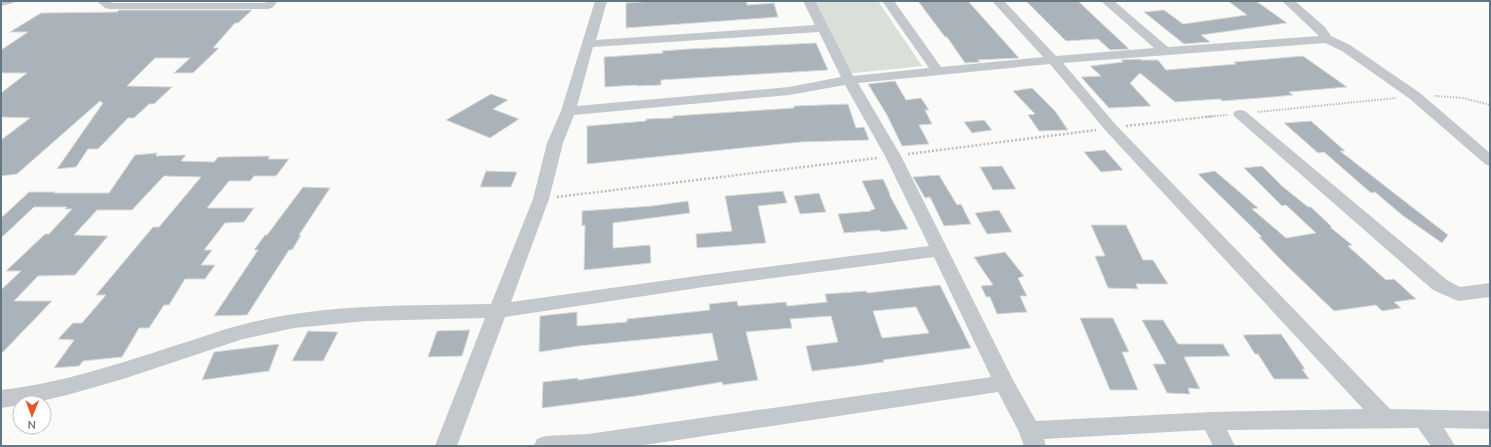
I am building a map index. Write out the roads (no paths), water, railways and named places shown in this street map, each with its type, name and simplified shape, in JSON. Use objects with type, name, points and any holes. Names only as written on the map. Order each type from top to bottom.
[{"type":"street","points":[[1,4],[9,1]]},
{"type":"street","points":[[103,1],[109,6],[189,4],[268,6],[272,1]]},
{"type":"street","points":[[446,446],[540,199],[555,144],[568,111],[601,1]]},
{"type":"street","points":[[809,1],[849,80],[893,156],[1032,438],[1212,421],[1385,418],[1490,420]]},
{"type":"street","points":[[888,1],[938,72]]},
{"type":"street","points":[[998,1],[1053,60],[1111,128],[1385,418]]},
{"type":"street","points":[[1106,1],[1165,51]]},
{"type":"street","points":[[1288,1],[1321,30],[1327,39]]},
{"type":"street","points":[[587,44],[822,28]]},
{"type":"street","points":[[568,111],[789,91],[849,80],[1053,60],[1327,39],[1346,48],[1415,96],[1490,161]]},
{"type":"street","points":[[1240,114],[1440,285],[1458,294],[1490,290]]},
{"type":"street","points":[[1,399],[26,396],[67,387],[123,371],[241,332],[294,321],[366,314],[497,311],[704,281],[940,250]]},
{"type":"street","points":[[546,446],[588,444],[1004,383]]},
{"type":"street","points":[[1424,418],[1444,446]]},
{"type":"street","points":[[1212,421],[1224,446]]}]
